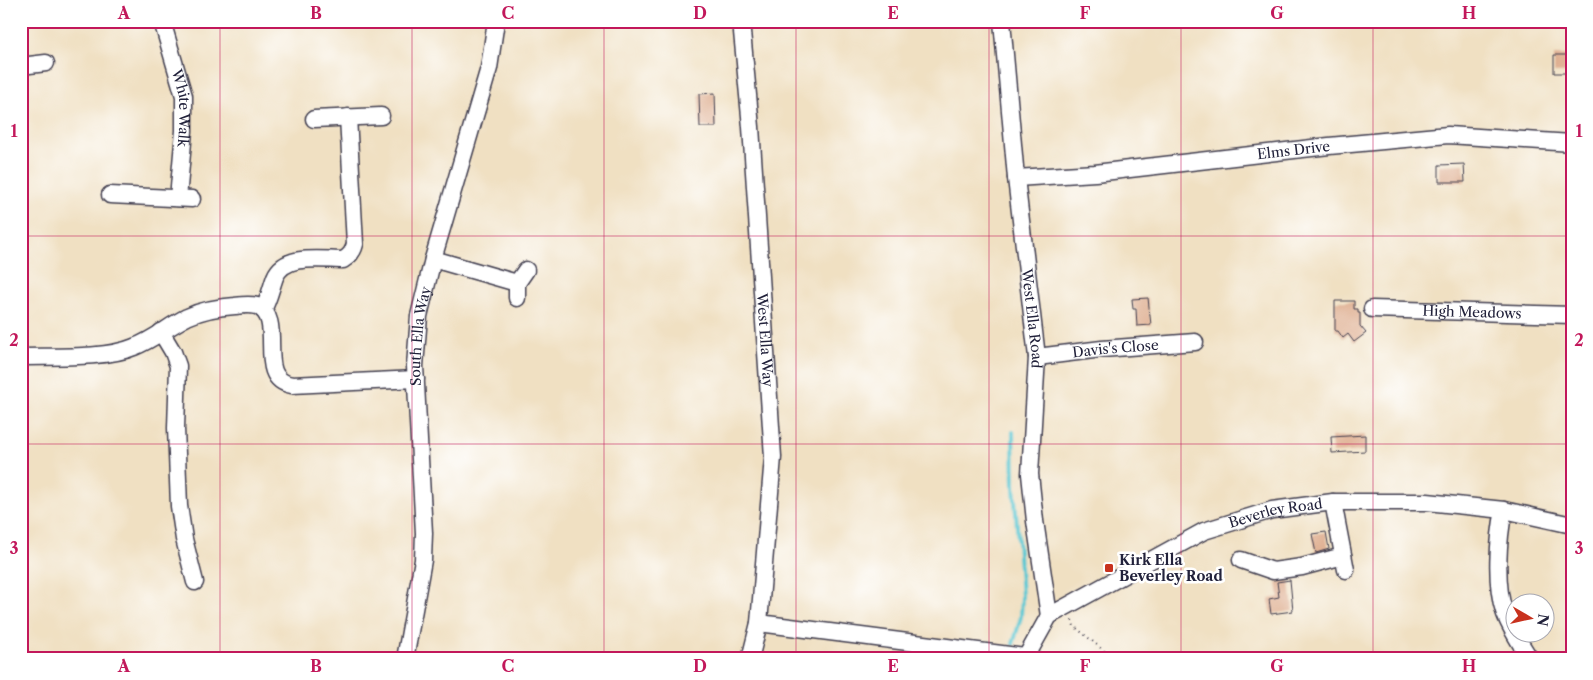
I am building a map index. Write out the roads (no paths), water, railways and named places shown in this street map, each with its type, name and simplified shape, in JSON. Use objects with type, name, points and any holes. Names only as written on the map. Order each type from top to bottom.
[{"type":"street","name":"White Walk","points":[[108,194],[185,199],[184,96],[162,21]]},
{"type":"street","name":"South Ella Way","points":[[405,659],[423,560],[424,533],[416,379],[416,339],[419,316],[433,259],[486,77],[494,44],[496,21]]},
{"type":"street","name":"West Ella Way","points":[[741,21],[751,127],[772,457],[759,624],[750,659]]},
{"type":"street","name":"West Ella Road","points":[[1002,21],[1016,178],[1037,357],[1030,474],[1049,616]]},
{"type":"street","points":[[21,66],[48,63]]},
{"type":"street","points":[[314,119],[381,116]]},
{"type":"street","points":[[262,310],[270,296],[275,277],[286,264],[293,260],[342,260],[349,256],[354,249],[348,117]]},
{"type":"street","name":"Elms Drive","points":[[1016,178],[1095,173],[1329,146],[1448,135],[1572,143]]},
{"type":"street","points":[[433,259],[520,284]]},
{"type":"street","points":[[21,357],[112,353],[134,347],[187,317],[208,309],[251,305],[262,310],[268,316],[274,372],[283,383],[292,385],[416,379]]},
{"type":"street","name":"High Meadows","points":[[1372,309],[1572,315]]},
{"type":"street","points":[[161,332],[174,352],[178,366],[176,428],[179,506],[184,539],[195,582]]},
{"type":"street","name":"Davis's Close","points":[[1037,357],[1102,349],[1195,342]]},
{"type":"street","points":[[1249,560],[1273,571],[1344,563],[1332,502]]},
{"type":"street","name":"Beverley Road","points":[[1049,616],[1204,531],[1272,510],[1332,502],[1427,502],[1504,510],[1572,525]]},
{"type":"street","points":[[1504,510],[1500,530],[1499,589],[1504,612],[1530,659]]},
{"type":"street","points":[[759,624],[1025,658],[1049,616]]},
{"type":"waterway","points":[[1013,432],[1014,486],[1022,596],[1021,617],[1013,644]]},
{"type":"place","name":"Kirk Ella Beverley Road","points":[[1109,568]]}]
